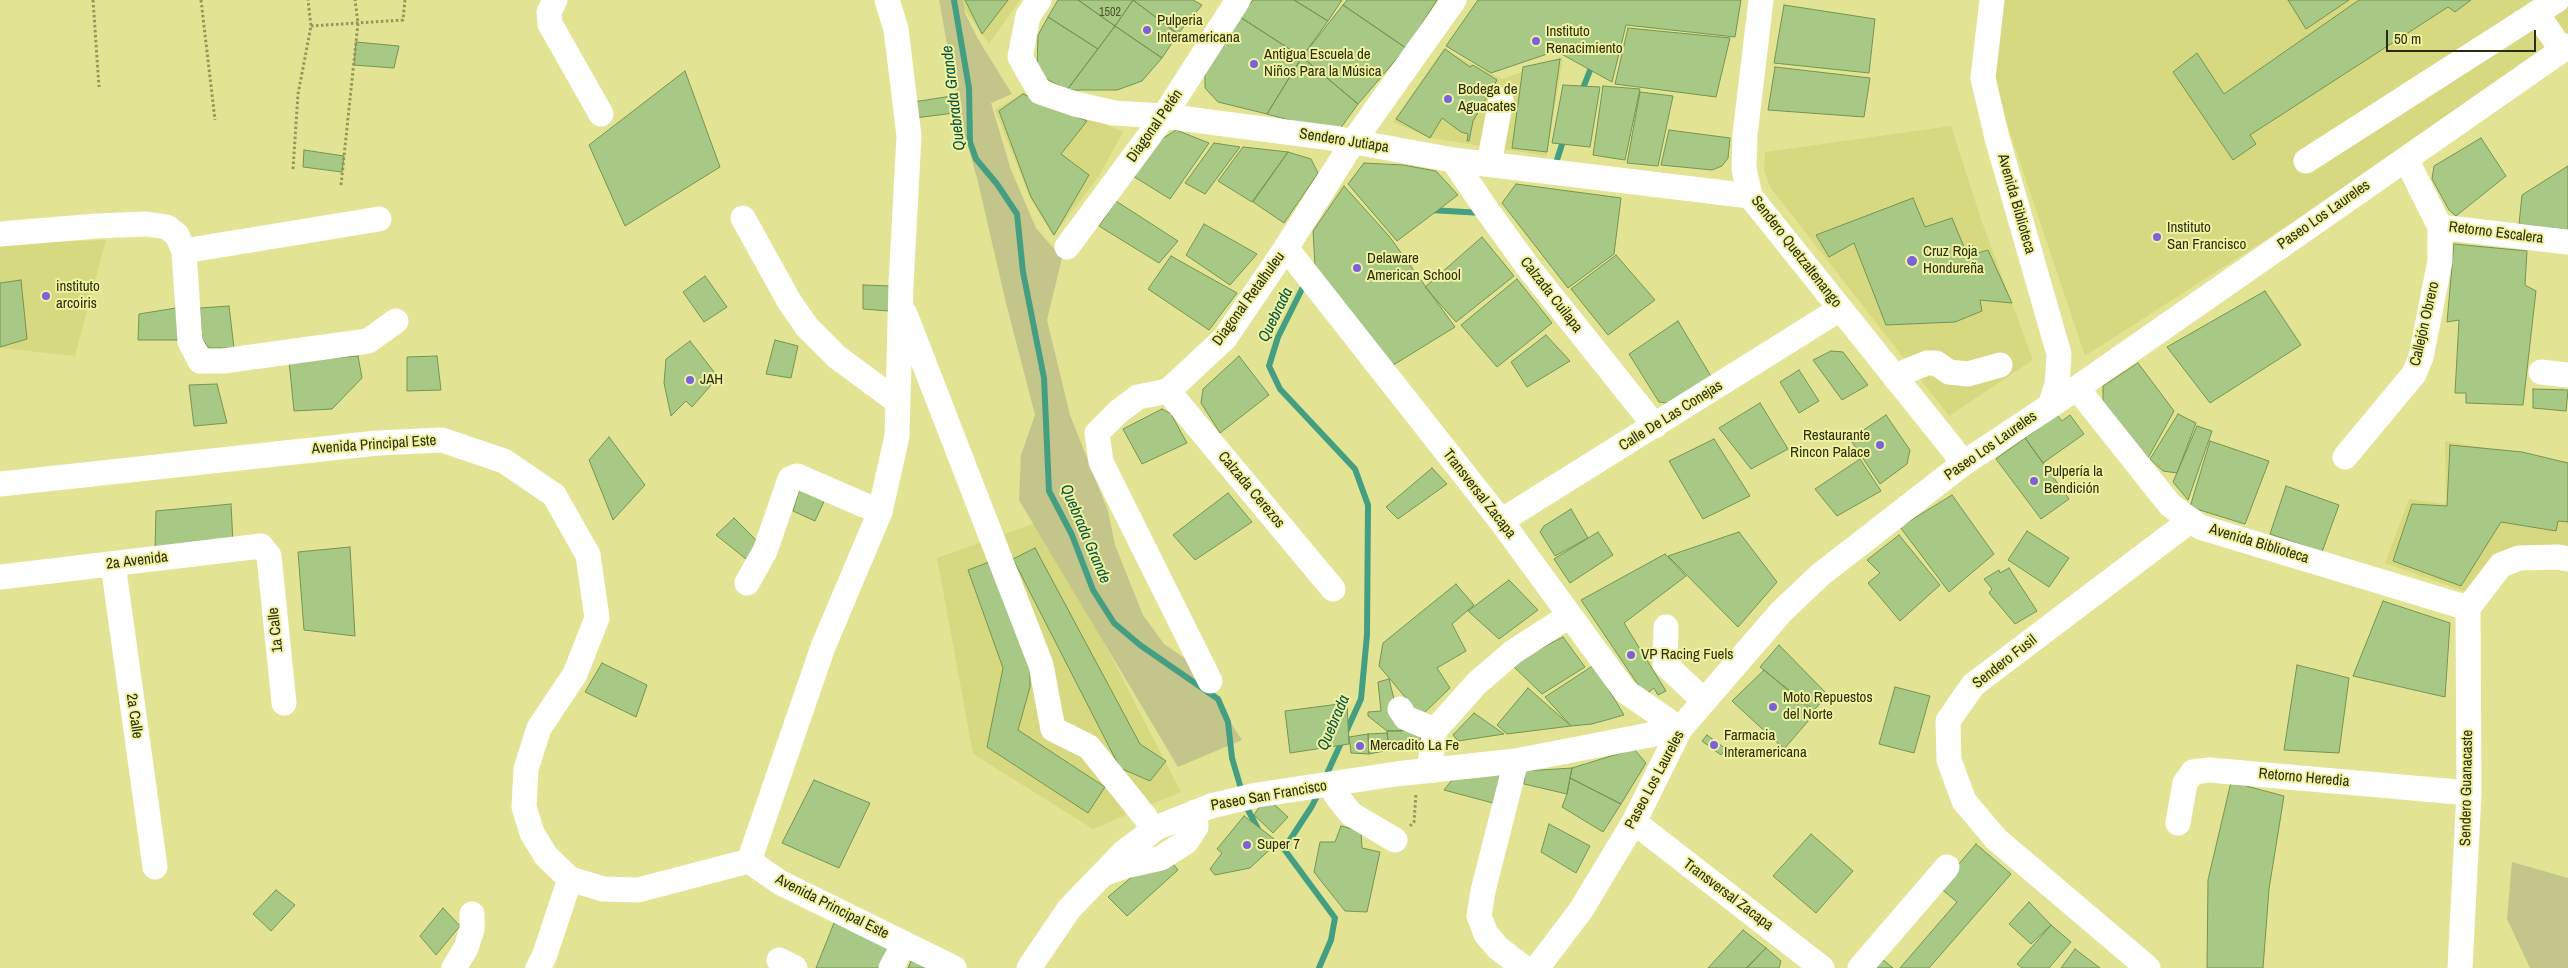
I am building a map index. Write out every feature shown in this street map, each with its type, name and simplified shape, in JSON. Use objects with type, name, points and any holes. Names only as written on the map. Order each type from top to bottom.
[{"type":"street","points":[[555,0],[549,12],[550,24],[601,114]]},
{"type":"street","points":[[749,861],[823,647],[880,512],[897,436],[900,303],[909,136],[896,29],[887,0]]},
{"type":"street","name":"Sendero Jutiapa","points":[[1039,0],[1028,16],[1020,57],[1040,92],[1075,104],[1114,113],[1164,116],[1353,142],[1453,160],[1750,196]]},
{"type":"street","name":"Diagonal Petén","points":[[1067,247],[1164,116],[1238,0]]},
{"type":"street","name":"Diagonal Retalhuleu","points":[[1168,391],[1224,338],[1286,248],[1353,142],[1454,0]]},
{"type":"street","name":"Sendero Quetzaltenango","points":[[1761,0],[1745,135],[1744,169],[1750,196],[1964,464]]},
{"type":"street","name":"Avenida Biblioteca","points":[[1992,0],[1983,78],[1997,138],[2059,354],[2057,385],[2050,406]]},
{"type":"street","points":[[2306,161],[2557,0]]},
{"type":"street","points":[[2536,13],[2565,48]]},
{"type":"street","name":"Paseo Los Laureles","points":[[1537,968],[1581,910],[1634,822],[1680,729],[1781,612],[1820,575],[1964,464],[2077,388],[2565,48]]},
{"type":"street","points":[[1489,164],[1501,100]]},
{"type":"street","name":"Retorno Escalera","points":[[2406,159],[2440,227],[2568,242]]},
{"type":"street","name":"Calzada Cuilapa","points":[[1453,160],[1528,266],[1655,426]]},
{"type":"street","points":[[742,218],[789,301],[808,328],[837,357],[898,402]]},
{"type":"street","points":[[184,251],[379,219]]},
{"type":"street","points":[[0,234],[146,224],[167,226],[177,236],[184,251],[190,342],[200,360],[223,361],[368,341],[396,321]]},
{"type":"street","name":"Callejón Obrero","points":[[2345,457],[2403,388],[2417,366],[2440,261],[2440,227]]},
{"type":"street","name":"Transversal Zacapa","points":[[1286,248],[1501,521],[1625,691],[1680,729]]},
{"type":"street","points":[[900,303],[1041,665],[1053,729],[1088,748],[1146,818]]},
{"type":"street","name":"Calle De Las Conejas","points":[[1501,521],[1840,309]]},
{"type":"street","points":[[2059,354],[2071,368],[2078,372],[2085,374],[2101,371]]},
{"type":"street","points":[[1896,379],[1908,371],[1927,363],[1936,362],[1949,372],[1968,374],[2000,365]]},
{"type":"street","points":[[2541,372],[2568,375]]},
{"type":"street","name":"Avenida Biblioteca","points":[[2077,388],[2170,505],[2200,527],[2468,608]]},
{"type":"street","points":[[1168,391],[1138,397],[1118,412],[1097,433],[1101,462],[1210,681]]},
{"type":"street","name":"Calzada Cerezos","points":[[1168,391],[1333,589]]},
{"type":"street","name":"Avenida Principal Este","points":[[0,484],[377,443],[414,441],[442,440],[504,460],[554,495],[588,556],[596,618],[575,674],[539,728],[526,769],[524,807],[532,833],[546,856],[570,879],[603,889],[638,890],[749,861],[781,884],[954,968]]},
{"type":"street","points":[[747,583],[765,551],[790,479],[797,476],[880,512]]},
{"type":"street","name":"Sendero Fusil","points":[[2148,968],[1996,840],[1964,801],[1950,760],[1948,721],[1973,685],[2191,520]]},
{"type":"street","name":"2a Avenida","points":[[0,577],[261,546],[269,556]]},
{"type":"street","name":"1a Calle","points":[[269,556],[284,703]]},
{"type":"street","points":[[2468,608],[2501,565],[2519,558],[2568,559]]},
{"type":"street","name":"2a Calle","points":[[113,564],[155,867]]},
{"type":"street","name":"Sendero Guanacaste","points":[[2460,968],[2469,793],[2468,608]]},
{"type":"street","points":[[1429,769],[1434,730],[1476,683],[1513,652],[1569,616]]},
{"type":"street","points":[[1666,627],[1665,664],[1704,702]]},
{"type":"street","points":[[1400,709],[1406,718],[1434,730]]},
{"type":"street","name":"Paseo San Francisco","points":[[1029,968],[1069,909],[1099,875],[1124,852],[1156,828],[1205,803],[1255,782],[1333,780],[1516,761],[1680,729]]},
{"type":"street","points":[[1516,761],[1483,891],[1479,916],[1486,934],[1498,948],[1524,968]]},
{"type":"street","name":"Retorno Heredia","points":[[2178,823],[2185,783],[2193,772],[2210,770],[2469,793]]},
{"type":"street","points":[[1333,780],[1336,796],[1351,814],[1395,840]]},
{"type":"street","name":"Paseo San Francisco","points":[[1011,968],[1056,902],[1112,845],[1146,818],[1205,803]]},
{"type":"street","name":"Transversal Zacapa","points":[[1634,822],[1810,964]]},
{"type":"street","points":[[1860,968],[1946,867]]},
{"type":"street","points":[[538,968],[544,957],[570,879]]},
{"type":"street","points":[[454,968],[466,948],[472,930],[472,914]]},
{"type":"street","points":[[891,968],[904,943]]},
{"type":"path","points":[[93,0],[99,87]]},
{"type":"path","points":[[201,0],[215,120]]},
{"type":"path","points":[[293,169],[298,94],[311,26],[308,0]]},
{"type":"path","points":[[341,185],[358,23],[355,0]]},
{"type":"path","points":[[311,26],[403,20],[405,0]]},
{"type":"shaded area","points":[[939,0],[963,0],[965,13],[978,39],[1012,94],[991,103],[1011,170],[1036,228],[1062,258],[1047,320],[1070,415],[1108,511],[1115,545],[1143,615],[1164,644],[1192,663],[1242,740],[1178,767],[1019,500],[1021,455],[1035,415],[1006,303],[977,178],[962,126]]},
{"type":"shaded area","points":[[962,0],[1020,0],[989,44],[961,5]]},
{"type":"shaded area","name":"Instituto San Francisco","points":[[2004,0],[2568,0],[2568,34],[2455,118],[2085,356],[1993,82]]},
{"type":"shaded area","points":[[1443,49],[1502,79],[1563,57],[1547,156],[1430,138],[1393,122]]},
{"type":"shaded area","points":[[1024,92],[1123,132],[1099,176],[1053,236],[1029,196],[995,110]]},
{"type":"shaded area","name":"Cruz Roja Hondureña","points":[[1951,126],[1981,219],[2033,360],[1949,416],[1770,187],[1764,170],[1765,152]]},
{"type":"shaded area","name":"instituto arcoiris","points":[[106,240],[75,356],[0,348],[0,244]]},
{"type":"shaded area","points":[[2445,441],[2568,462],[2568,555],[2492,554],[2469,593],[2385,563],[2409,499],[2446,504]]},
{"type":"shaded area","points":[[1041,521],[1181,792],[1093,829],[973,754],[937,558]]},
{"type":"shaded area","points":[[2512,862],[2568,878],[2568,968],[2530,968],[2507,919]]},
{"type":"building","points":[[965,0],[1008,0],[982,34]]},
{"type":"building","points":[[1058,0],[1078,0],[1115,26],[1098,49],[1048,17]]},
{"type":"building","points":[[1078,0],[1133,0],[1115,26]]},
{"type":"building","points":[[1133,0],[1178,34],[1162,58],[1115,26]]},
{"type":"building","points":[[1133,0],[1193,0],[1202,5],[1178,34]]},
{"type":"building","points":[[1253,0],[1294,0],[1328,21],[1302,57],[1240,17]]},
{"type":"building","points":[[1294,0],[1342,0],[1328,21]]},
{"type":"building","points":[[1347,0],[1437,0],[1406,48],[1343,5]]},
{"type":"building","name":"Instituto Renacimiento","points":[[1478,0],[1741,0],[1735,37],[1626,25],[1612,82],[1556,51],[1491,73],[1446,46]]},
{"type":"building","points":[[2288,0],[2349,0],[2306,29]]},
{"type":"building","points":[[2359,0],[2471,0],[2455,12],[2448,7],[2250,135],[2256,144],[2233,160],[2173,72],[2197,53],[2224,94]]},
{"type":"building","points":[[1343,5],[1406,48],[1358,104],[1302,57]]},
{"type":"building","points":[[1784,5],[1875,19],[1869,73],[1774,63]]},
{"type":"building","points":[[1048,17],[1098,49],[1067,90],[1043,77],[1037,67],[1038,35]]},
{"type":"building","name":"Antigua Escuela de Niños Para la Música","points":[[1240,17],[1302,57],[1267,114],[1218,102],[1205,88],[1205,70]]},
{"type":"building","points":[[1115,26],[1162,58],[1142,81],[1117,90],[1067,90]]},
{"type":"building","points":[[1628,28],[1730,38],[1716,97],[1615,84]]},
{"type":"building","points":[[356,42],[399,46],[394,68],[354,65]]},
{"type":"building","name":"Bodega de Aguacates","points":[[1445,49],[1470,67],[1473,65],[1497,80],[1473,121],[1469,141],[1467,141],[1468,134],[1461,132],[1442,118],[1430,138],[1396,119]]},
{"type":"building","points":[[1302,57],[1358,104],[1337,133],[1267,114]]},
{"type":"building","points":[[1560,59],[1547,152],[1512,148],[1523,67]]},
{"type":"building","points":[[1775,67],[1870,78],[1864,117],[1768,110]]},
{"type":"building","points":[[685,71],[720,167],[625,226],[589,145]]},
{"type":"building","points":[[1563,85],[1600,87],[1590,147],[1552,143]]},
{"type":"building","points":[[1603,86],[1640,89],[1625,160],[1593,155]]},
{"type":"building","points":[[1640,92],[1673,96],[1658,166],[1627,163]]},
{"type":"building","points":[[1023,94],[1087,121],[1061,154],[1089,175],[1054,235],[1031,197],[999,111]]},
{"type":"building","points":[[952,96],[954,113],[915,118],[913,102]]},
{"type":"building","points":[[1176,130],[1209,143],[1170,199],[1133,176],[1162,139]]},
{"type":"building","points":[[1669,130],[1730,138],[1728,158],[1722,166],[1712,170],[1661,165]]},
{"type":"building","points":[[2481,138],[2506,176],[2456,216],[2449,210],[2432,179],[2434,166]]},
{"type":"building","points":[[1214,143],[1240,147],[1205,194],[1185,183]]},
{"type":"building","points":[[1243,147],[1288,152],[1252,202],[1218,181]]},
{"type":"building","points":[[304,150],[344,156],[342,172],[303,167]]},
{"type":"building","points":[[1288,152],[1311,159],[1318,173],[1284,223],[1253,202]]},
{"type":"building","points":[[1364,163],[1403,165],[1436,171],[1458,195],[1397,241],[1348,184]]},
{"type":"building","points":[[2568,166],[2568,230],[2519,224],[2522,195]]},
{"type":"building","points":[[1516,184],[1621,198],[1614,254],[1568,288],[1502,203]]},
{"type":"building","points":[[1344,186],[1389,236],[1455,327],[1390,367],[1315,266],[1313,231]]},
{"type":"building","points":[[1913,198],[1925,227],[1952,218],[1964,247],[1972,245],[1974,254],[1988,250],[2012,303],[1980,300],[1982,311],[1955,322],[1886,325],[1854,243],[1829,257],[1816,235]]},
{"type":"building","points":[[1116,201],[1178,241],[1159,263],[1099,226]]},
{"type":"building","points":[[1204,224],[1257,254],[1230,285],[1186,255]]},
{"type":"building","points":[[1482,237],[1514,276],[1456,322],[1425,287]]},
{"type":"building","points":[[2454,244],[2527,251],[2525,285],[2536,291],[2523,405],[2466,403],[2466,393],[2455,393],[2459,320],[2447,322]]},
{"type":"building","points":[[1616,255],[1655,300],[1608,335],[1571,289]]},
{"type":"building","points":[[1171,256],[1237,293],[1209,330],[1148,289]]},
{"type":"building","points":[[705,276],[727,307],[704,322],[683,292]]},
{"type":"building","points":[[1517,279],[1552,323],[1497,367],[1461,325]]},
{"type":"building","points":[[21,280],[27,339],[0,347],[0,283]]},
{"type":"building","points":[[863,285],[891,286],[888,311],[863,309]]},
{"type":"building","points":[[2265,291],[2301,345],[2210,403],[2167,347]]},
{"type":"building","points":[[229,306],[234,348],[209,348],[202,339],[200,308]]},
{"type":"building","points":[[176,308],[178,340],[138,340],[139,314]]},
{"type":"building","points":[[1678,321],[1712,378],[1673,404],[1659,402],[1629,354]]},
{"type":"building","points":[[1546,335],[1570,361],[1527,387],[1511,362]]},
{"type":"building","points":[[775,340],[798,346],[791,378],[766,374]]},
{"type":"building","name":"JAH","points":[[690,341],[718,377],[692,407],[686,401],[671,416],[664,383],[666,359]]},
{"type":"building","points":[[1831,351],[1843,352],[1868,385],[1842,400],[1813,360]]},
{"type":"building","points":[[358,356],[362,378],[332,409],[294,411],[289,361]]},
{"type":"building","points":[[437,356],[441,390],[407,391],[407,357]]},
{"type":"building","points":[[1239,356],[1269,395],[1220,433],[1201,403],[1203,389]]},
{"type":"building","points":[[2138,363],[2174,411],[2148,458],[2103,401],[2103,386]]},
{"type":"building","points":[[1799,370],[1819,401],[1799,413],[1780,382]]},
{"type":"building","points":[[217,384],[227,423],[194,426],[189,385]]},
{"type":"building","points":[[2533,389],[2568,390],[2566,411],[2533,408]]},
{"type":"building","points":[[1760,403],[1788,449],[1751,469],[1719,428]]},
{"type":"building","points":[[1162,409],[1171,414],[1187,443],[1142,464],[1123,429]]},
{"type":"building","points":[[2178,414],[2196,423],[2177,473],[2163,471],[2150,459]]},
{"type":"building","name":"Restaurante Rincon Palace","points":[[1886,415],[1910,450],[1907,464],[1880,484],[1850,439]]},
{"type":"building","points":[[2057,415],[2062,421],[2070,415],[2084,434],[2043,463],[2025,438]]},
{"type":"building","points":[[2197,426],[2212,431],[2188,500],[2173,482]]},
{"type":"building","points":[[609,437],[645,485],[613,520],[589,460]]},
{"type":"building","name":"Pulpería la Bendición","points":[[2025,438],[2069,499],[2041,519],[1996,459]]},
{"type":"building","points":[[1714,439],[1750,496],[1703,519],[1669,461]]},
{"type":"building","points":[[2210,441],[2269,461],[2245,524],[2190,507]]},
{"type":"building","points":[[2450,445],[2522,452],[2568,463],[2568,522],[2558,521],[2556,531],[2501,522],[2461,586],[2393,561],[2412,504],[2447,506]]},
{"type":"building","points":[[1860,459],[1881,491],[1837,516],[1815,489]]},
{"type":"building","points":[[1432,468],[1447,484],[1398,519],[1386,507]]},
{"type":"building","points":[[2286,486],[2339,505],[2322,552],[2270,534]]},
{"type":"building","points":[[800,488],[826,497],[815,521],[793,511]]},
{"type":"building","points":[[1228,493],[1252,522],[1195,560],[1173,535]]},
{"type":"building","points":[[1952,495],[1994,554],[1949,592],[1900,527]]},
{"type":"building","points":[[231,504],[233,543],[155,550],[156,511]]},
{"type":"building","points":[[1571,509],[1588,538],[1555,556],[1540,532],[1544,526]]},
{"type":"building","points":[[734,518],[762,546],[751,563],[716,535]]},
{"type":"building","points":[[2027,531],[2069,558],[2049,587],[2008,560]]},
{"type":"building","points":[[1598,532],[1613,555],[1570,583],[1554,559]]},
{"type":"building","points":[[1739,532],[1777,582],[1738,627],[1668,556]]},
{"type":"building","points":[[1899,535],[1940,585],[1900,621],[1868,583],[1880,573],[1867,560]]},
{"type":"building","points":[[350,547],[355,636],[304,630],[298,552]]},
{"type":"building","points":[[1035,548],[1140,744],[1166,761],[1150,781],[1120,768],[1013,559]]},
{"type":"building","name":"VP Racing Fuels","points":[[1665,554],[1686,576],[1624,623],[1666,691],[1658,695],[1654,688],[1645,695],[1581,600]]},
{"type":"building","points":[[992,561],[1030,669],[1030,687],[1018,730],[1105,787],[1088,813],[987,747],[1003,668],[968,570]]},
{"type":"building","points":[[2009,568],[2037,611],[2015,624],[1989,593],[1992,589],[1984,579],[1999,570],[2000,573]]},
{"type":"building","points":[[1509,580],[1538,610],[1499,639],[1468,611]]},
{"type":"building","points":[[1456,584],[1474,605],[1452,624],[1466,651],[1437,668],[1450,688],[1421,716],[1379,666],[1383,643]]},
{"type":"building","points":[[2383,601],[2450,623],[2445,697],[2353,676]]},
{"type":"building","points":[[1563,637],[1585,667],[1542,694],[1511,664]]},
{"type":"building","points":[[1779,645],[1828,695],[1814,710],[1760,667]]},
{"type":"building","points":[[602,663],[647,685],[636,717],[585,692]]},
{"type":"building","points":[[1594,665],[1624,715],[1592,724],[1571,726],[1545,697]]},
{"type":"building","points":[[2297,665],[2349,678],[2339,753],[2284,750]]},
{"type":"building","name":"Moto Repuestos del Norte","points":[[1764,670],[1815,713],[1784,749],[1732,701]]},
{"type":"building","points":[[1389,679],[1402,731],[1387,731],[1368,716],[1368,712],[1381,711],[1378,682]]},
{"type":"building","points":[[1895,687],[1930,696],[1914,753],[1879,744]]},
{"type":"building","points":[[1528,688],[1571,726],[1507,734],[1497,725]]},
{"type":"building","points":[[1347,703],[1349,744],[1290,753],[1285,711]]},
{"type":"building","points":[[1474,713],[1504,734],[1458,741],[1453,735]]},
{"type":"building","points":[[1419,730],[1422,746],[1389,750],[1387,731]]},
{"type":"building","points":[[1387,733],[1389,750],[1369,754],[1368,734]]},
{"type":"building","points":[[1368,734],[1369,754],[1351,753],[1349,737]]},
{"type":"building","name":"Farmacia Interamericana","points":[[1707,735],[1726,749],[1721,755],[1702,741]]},
{"type":"building","points":[[1634,749],[1646,763],[1621,804],[1570,778],[1572,768]]},
{"type":"building","points":[[1572,768],[1567,794],[1524,784],[1525,771]]},
{"type":"building","points":[[1456,775],[1500,775],[1493,803],[1444,790]]},
{"type":"building","points":[[1570,778],[1621,804],[1603,832],[1562,807]]},
{"type":"building","points":[[814,780],[870,803],[839,868],[782,843]]},
{"type":"building","points":[[2231,782],[2284,796],[2269,889],[2263,968],[2207,968],[2208,880]]},
{"type":"building","points":[[1266,797],[1288,817],[1273,833],[1254,815]]},
{"type":"building","name":"Super 7","points":[[1244,816],[1278,842],[1250,868],[1215,875],[1210,869],[1222,853],[1217,849]]},
{"type":"building","points":[[1549,824],[1590,846],[1576,873],[1541,852]]},
{"type":"building","points":[[1341,826],[1361,831],[1362,848],[1380,852],[1367,912],[1345,911],[1314,872],[1320,842],[1335,842]]},
{"type":"building","points":[[1811,834],[1853,871],[1816,913],[1773,876]]},
{"type":"building","points":[[1976,844],[2011,874],[1929,968],[1900,968],[1957,902],[1939,887]]},
{"type":"building","points":[[1163,851],[1178,870],[1127,916],[1108,897]]},
{"type":"building","points":[[276,890],[295,905],[271,931],[253,914]]},
{"type":"building","points":[[2029,902],[2051,925],[2031,944],[2009,924]]},
{"type":"building","points":[[443,908],[460,926],[436,955],[420,936]]},
{"type":"building","points":[[834,923],[888,946],[879,968],[816,968]]},
{"type":"building","points":[[2051,925],[2071,942],[2049,968],[2022,968],[2017,964]]},
{"type":"building","points":[[1743,930],[1766,948],[1747,968],[1708,968]]},
{"type":"building","points":[[1766,948],[1781,961],[1779,968],[1746,968]]},
{"type":"building","points":[[2075,949],[2100,968],[2061,968]]},
{"type":"building","points":[[912,959],[933,968],[908,968]]},
{"type":"building","points":[[1882,959],[1893,968],[1874,968]]},
{"type":"waterway","name":"Quebrada Grande","points":[[954,0],[969,88],[970,142],[976,159],[997,184],[1017,214],[1023,272],[1044,378],[1049,491],[1072,535],[1093,590],[1114,623],[1140,645],[1218,699],[1228,722],[1232,758],[1242,792]]},
{"type":"waterway","name":"Quebrada","points":[[1581,93],[1593,63]]},
{"type":"waterway","name":"Quebrada","points":[[1555,166],[1564,138]]},
{"type":"waterway","name":"Quebrada","points":[[1430,210],[1482,213]]},
{"type":"waterway","name":"Quebrada","points":[[1305,283],[1278,337],[1269,366],[1280,389],[1355,469],[1368,505],[1367,635],[1361,699],[1325,778]]},
{"type":"waterway","name":"Quebrada","points":[[1284,849],[1319,792]]},
{"type":"waterway","name":"Quebrada Grande","points":[[1245,804],[1259,831]]},
{"type":"waterway","name":"Quebrada Grande","points":[[1270,840],[1284,849],[1335,918],[1331,940],[1319,968]]},
{"type":"place","name":"Pulperia Interamericana","points":[[1147,30]]},
{"type":"place","name":"Instituto Renacimiento","points":[[1536,41]]},
{"type":"place","name":"Antigua Escuela de Niños Para la Música","points":[[1254,64]]},
{"type":"place","name":"Bodega de Aguacates","points":[[1448,99]]},
{"type":"place","name":"Instituto San Francisco","points":[[2157,237]]},
{"type":"place","name":"Cruz Roja Hondureña","points":[[1912,261]]},
{"type":"place","name":"Delaware American School","points":[[1357,268]]},
{"type":"place","name":"instituto arcoiris","points":[[46,296]]},
{"type":"place","name":"JAH","points":[[690,380]]},
{"type":"place","name":"Restaurante Rincon Palace","points":[[1880,445]]},
{"type":"place","name":"Pulpería la Bendición","points":[[2034,481]]},
{"type":"place","name":"VP Racing Fuels","points":[[1631,655]]},
{"type":"place","name":"Moto Repuestos del Norte","points":[[1773,707]]},
{"type":"place","name":"Farmacia Interamericana","points":[[1714,745]]},
{"type":"place","name":"Mercadito La Fe","points":[[1360,746]]},
{"type":"place","name":"Super 7","points":[[1247,845]]}]
